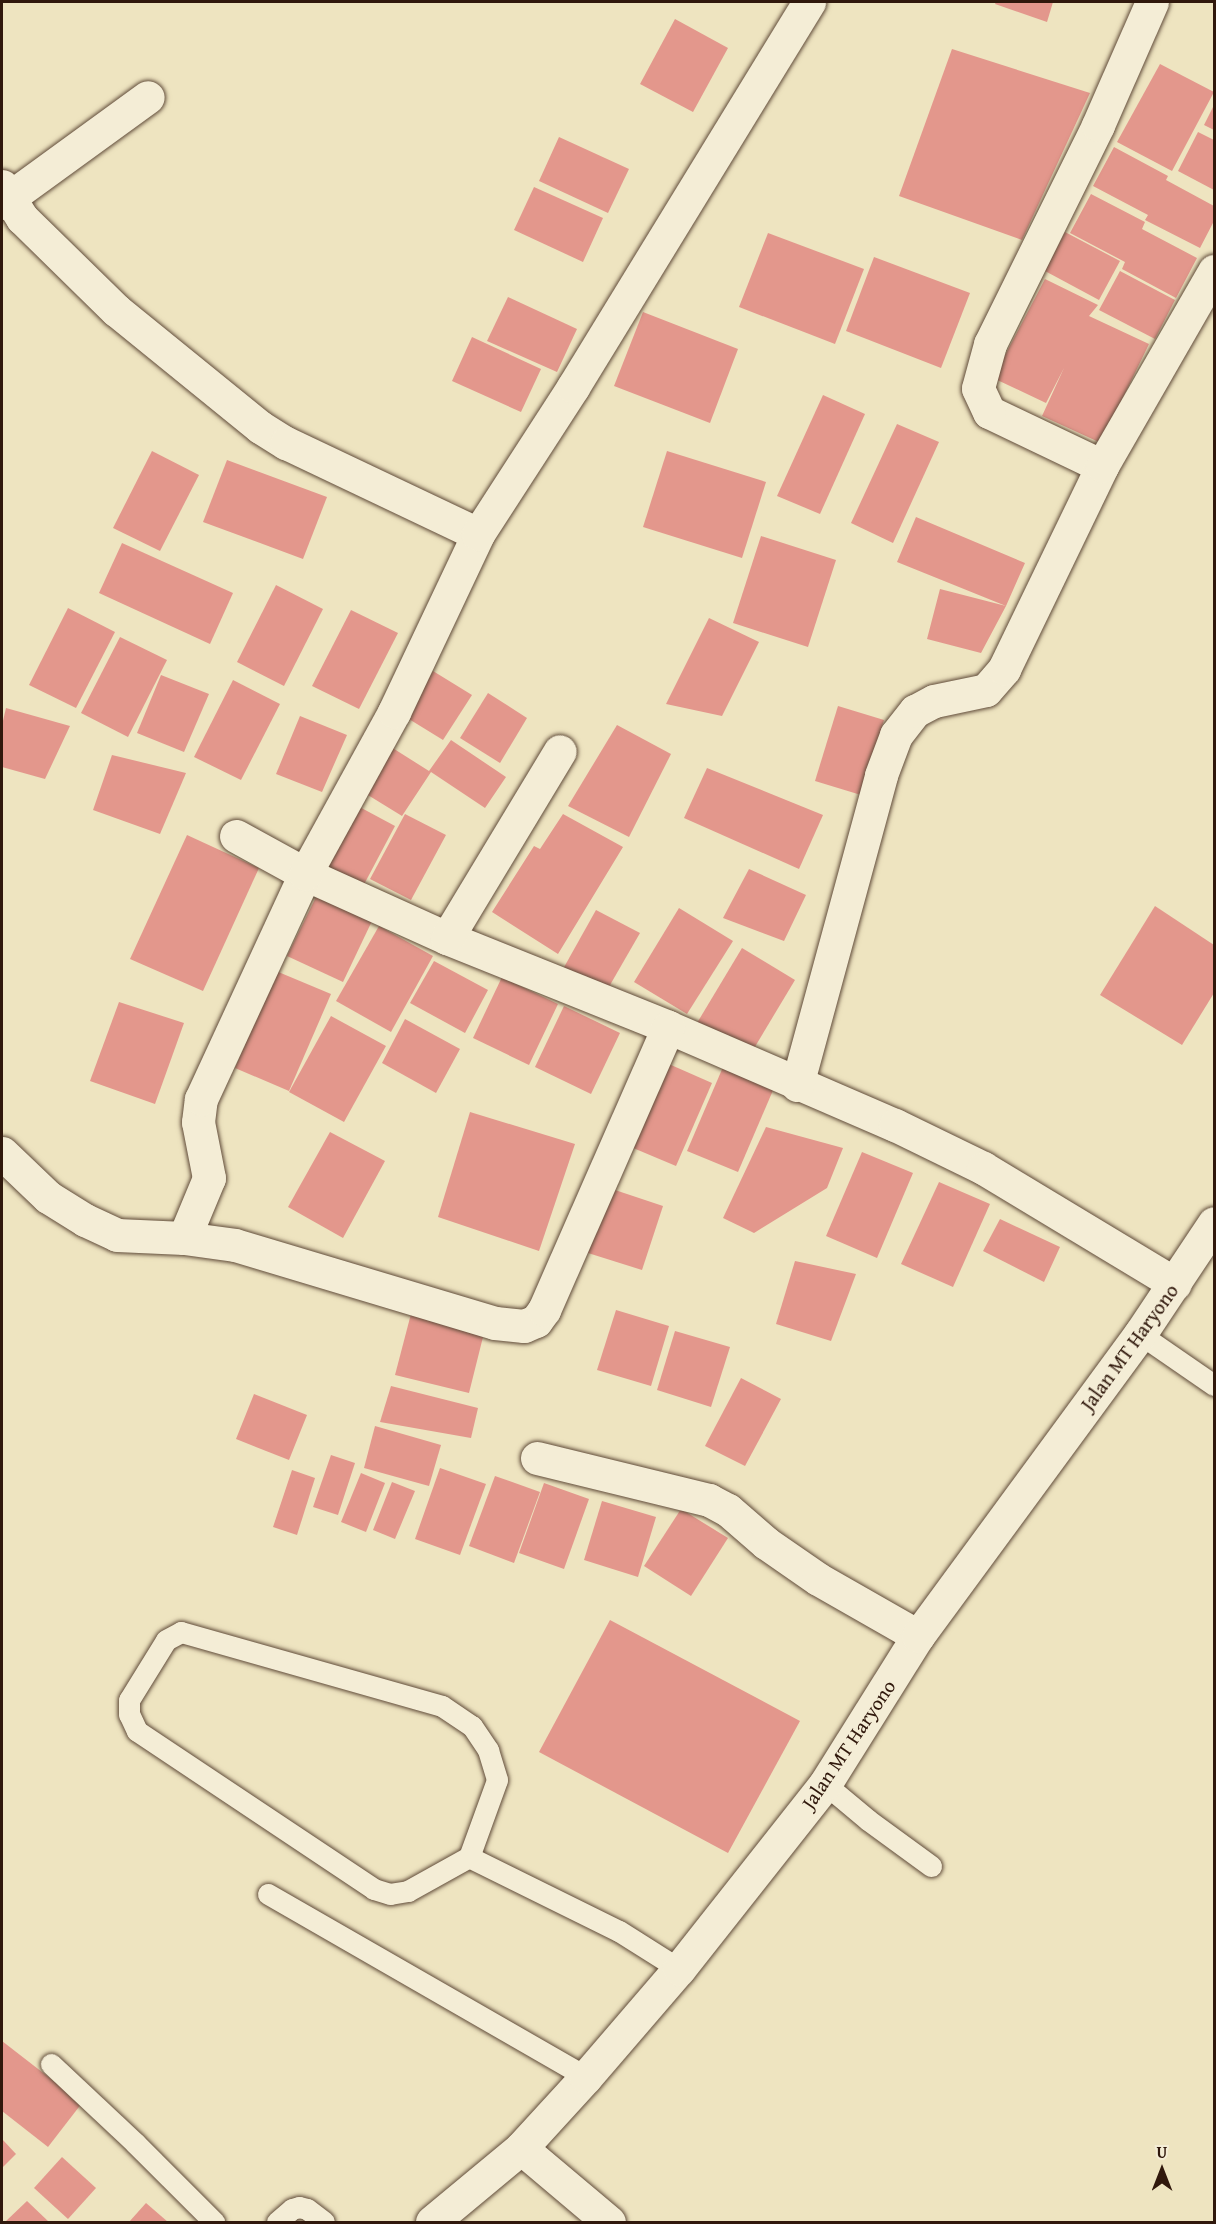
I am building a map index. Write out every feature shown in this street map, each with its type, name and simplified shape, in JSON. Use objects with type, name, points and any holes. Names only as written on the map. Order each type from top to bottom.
[{"type":"street","points":[[184,1238],[209,1178],[198,1122],[201,1099],[305,874],[394,712],[478,534],[573,387],[809,2]]},
{"type":"street","points":[[1102,466],[989,412],[978,388],[990,344],[1098,125],[1152,2]]},
{"type":"street","points":[[148,98],[4,195],[22,218],[116,310],[260,427],[286,443],[478,534]]},
{"type":"street","points":[[797,1084],[881,775],[896,735],[915,711],[934,701],[987,690],[1004,669],[1102,466],[1215,271]]},
{"type":"street","points":[[447,938],[560,751]]},
{"type":"street","points":[[237,836],[305,874],[447,938],[668,1028],[895,1125],[983,1168],[1175,1284]]},
{"type":"street","points":[[2,1153],[48,1197],[102,1228],[130,1237],[184,1238],[235,1245],[495,1323],[524,1326],[536,1321],[544,1310],[668,1028]]},
{"type":"street","name":"Jalan MT Haryono","points":[[432,2223],[521,2148],[586,2077],[679,1969],[825,1784],[918,1636],[1140,1334],[1215,1223]]},
{"type":"street","points":[[537,1458],[709,1500],[728,1510],[766,1543],[818,1579],[918,1636]]},
{"type":"street","points":[[521,2148],[609,2223]]},
{"type":"lane","points":[[1140,1334],[1215,1385]]},
{"type":"lane","points":[[181,1632],[442,1706],[472,1726],[488,1750],[497,1780],[468,1857],[408,1891],[390,1894],[374,1889],[137,1731],[129,1714],[129,1700],[166,1640],[181,1632]]},
{"type":"lane","points":[[825,1784],[868,1820],[931,1866]]},
{"type":"lane","points":[[468,1857],[619,1931],[679,1969]]},
{"type":"lane","points":[[268,1894],[586,2077]]},
{"type":"lane","points":[[51,2064],[135,2143],[214,2223]]},
{"type":"lane","points":[[277,2223],[292,2209],[298,2207],[307,2209],[324,2223]]},
{"type":"building","points":[[996,2],[1053,2],[1047,22],[995,4]]},
{"type":"building","points":[[675,19],[728,48],[693,112],[640,84]]},
{"type":"building","points":[[952,49],[1090,93],[1022,240],[899,196]]},
{"type":"building","points":[[1160,64],[1214,92],[1172,171],[1117,142]]},
{"type":"building","points":[[1214,105],[1214,130],[1204,125]]},
{"type":"building","points":[[1198,132],[1214,140],[1214,190],[1178,171]]},
{"type":"building","points":[[559,137],[629,169],[608,213],[539,181]]},
{"type":"building","points":[[1114,147],[1168,176],[1166,180],[1214,206],[1214,221],[1200,248],[1145,220],[1148,215],[1093,186]]},
{"type":"building","points":[[534,187],[603,218],[583,262],[514,230]]},
{"type":"building","points":[[1091,194],[1145,222],[1142,229],[1197,258],[1176,298],[1122,269],[1125,262],[1070,233]]},
{"type":"building","points":[[1065,232],[1120,261],[1099,300],[1045,271]]},
{"type":"building","points":[[768,233],[864,269],[835,344],[739,307]]},
{"type":"building","points":[[874,257],[970,293],[941,368],[846,331]]},
{"type":"building","points":[[1120,271],[1175,300],[1155,339],[1099,310]]},
{"type":"building","points":[[1045,279],[1098,305],[1089,316],[1149,344],[1101,443],[1042,416],[1064,368],[1046,403],[993,378]]},
{"type":"building","points":[[508,297],[577,329],[557,372],[487,341]]},
{"type":"building","points":[[643,312],[738,349],[710,423],[614,386]]},
{"type":"building","points":[[472,337],[541,369],[521,412],[452,381]]},
{"type":"building","points":[[823,395],[865,414],[820,514],[777,496]]},
{"type":"building","points":[[897,424],[939,442],[893,543],[851,523]]},
{"type":"building","points":[[152,451],[199,475],[160,551],[113,528]]},
{"type":"building","points":[[667,451],[766,482],[742,558],[643,527]]},
{"type":"building","points":[[227,460],[327,497],[303,559],[203,522]]},
{"type":"building","points":[[916,517],[1025,563],[1006,606],[897,562]]},
{"type":"building","points":[[761,536],[836,560],[808,647],[733,623]]},
{"type":"building","points":[[122,543],[233,593],[210,644],[99,593]]},
{"type":"building","points":[[276,585],[323,609],[284,686],[237,662]]},
{"type":"building","points":[[940,589],[1006,606],[981,653],[927,639]]},
{"type":"building","points":[[68,608],[115,632],[76,708],[29,685]]},
{"type":"building","points":[[351,610],[398,633],[359,709],[312,686]]},
{"type":"building","points":[[709,618],[759,642],[722,716],[666,704]]},
{"type":"building","points":[[120,637],[167,660],[128,737],[81,713]]},
{"type":"building","points":[[433,671],[472,695],[443,740],[404,716]]},
{"type":"building","points":[[161,675],[209,694],[184,752],[137,733]]},
{"type":"building","points":[[233,680],[280,704],[241,780],[194,757]]},
{"type":"building","points":[[488,693],[527,718],[500,763],[460,738]]},
{"type":"building","points":[[838,706],[884,720],[861,795],[815,781]]},
{"type":"building","points":[[6,708],[70,726],[45,779],[2,767],[2,725]]},
{"type":"building","points":[[300,716],[347,735],[322,792],[276,774]]},
{"type":"building","points":[[617,725],[671,754],[629,837],[568,806]]},
{"type":"building","points":[[451,740],[506,777],[485,808],[431,772],[402,816],[363,792],[391,747],[429,771]]},
{"type":"building","points":[[112,755],[186,773],[160,834],[93,810]]},
{"type":"building","points":[[707,768],[823,815],[799,869],[684,818]]},
{"type":"building","points":[[354,804],[395,826],[360,892],[319,870]]},
{"type":"building","points":[[405,814],[446,835],[411,900],[370,879]]},
{"type":"building","points":[[563,814],[623,847],[558,954],[492,912],[534,846],[540,849]]},
{"type":"building","points":[[187,835],[259,868],[203,991],[130,959]]},
{"type":"building","points":[[749,869],[806,895],[784,941],[723,918]]},
{"type":"building","points":[[317,895],[372,921],[343,982],[287,956]]},
{"type":"building","points":[[1155,906],[1214,945],[1214,993],[1182,1045],[1100,995]]},
{"type":"building","points":[[679,908],[733,941],[687,1014],[634,982]]},
{"type":"building","points":[[596,910],[640,933],[606,992],[563,969]]},
{"type":"building","points":[[379,926],[433,956],[391,1032],[336,1001]]},
{"type":"building","points":[[742,948],[795,980],[750,1055],[697,1023]]},
{"type":"building","points":[[434,961],[488,990],[465,1033],[410,1003]]},
{"type":"building","points":[[276,971],[331,994],[289,1091],[235,1068]]},
{"type":"building","points":[[502,977],[558,1004],[529,1065],[473,1038]]},
{"type":"building","points":[[119,1002],[184,1023],[155,1104],[90,1081]]},
{"type":"building","points":[[564,1006],[620,1033],[591,1094],[535,1067]]},
{"type":"building","points":[[331,1016],[386,1046],[344,1122],[289,1092]]},
{"type":"building","points":[[405,1019],[460,1049],[436,1093],[382,1063]]},
{"type":"building","points":[[662,1061],[712,1083],[676,1166],[626,1145]]},
{"type":"building","points":[[723,1067],[774,1088],[738,1172],[687,1151]]},
{"type":"building","points":[[470,1112],[575,1144],[539,1251],[438,1217]]},
{"type":"building","points":[[766,1127],[843,1148],[827,1188],[754,1233],[723,1218]]},
{"type":"building","points":[[330,1132],[385,1161],[343,1238],[288,1207]]},
{"type":"building","points":[[862,1152],[913,1173],[877,1258],[826,1236]]},
{"type":"building","points":[[939,1182],[990,1204],[953,1287],[901,1264]]},
{"type":"building","points":[[609,1188],[663,1206],[642,1270],[588,1253]]},
{"type":"building","points":[[1000,1219],[1060,1247],[1044,1282],[983,1251]]},
{"type":"building","points":[[795,1261],[856,1274],[831,1341],[776,1324]]},
{"type":"building","points":[[412,1310],[485,1329],[469,1393],[395,1375]]},
{"type":"building","points":[[616,1310],[669,1326],[651,1386],[597,1370]]},
{"type":"building","points":[[675,1331],[730,1347],[711,1407],[657,1390]]},
{"type":"building","points":[[741,1378],[781,1399],[745,1466],[705,1446]]},
{"type":"building","points":[[391,1386],[478,1408],[471,1438],[380,1422]]},
{"type":"building","points":[[254,1394],[307,1415],[289,1460],[236,1439]]},
{"type":"building","points":[[375,1426],[441,1445],[429,1486],[364,1468]]},
{"type":"building","points":[[331,1455],[355,1463],[338,1515],[313,1507]]},
{"type":"building","points":[[440,1468],[486,1484],[460,1555],[415,1539]]},
{"type":"building","points":[[292,1470],[315,1478],[297,1535],[273,1527]]},
{"type":"building","points":[[361,1473],[385,1483],[366,1532],[341,1522]]},
{"type":"building","points":[[495,1476],[540,1492],[514,1563],[469,1546]]},
{"type":"building","points":[[392,1482],[415,1491],[395,1539],[373,1530]]},
{"type":"building","points":[[544,1483],[589,1499],[564,1569],[519,1553]]},
{"type":"building","points":[[602,1501],[656,1517],[638,1577],[584,1560]]},
{"type":"building","points":[[681,1509],[728,1538],[691,1596],[644,1566]]},
{"type":"building","points":[[610,1620],[800,1721],[728,1853],[539,1752]]},
{"type":"building","points":[[2,2041],[82,2103],[48,2147],[2,2111]]},
{"type":"building","points":[[2,2139],[16,2154],[2,2168]]},
{"type":"building","points":[[62,2157],[96,2188],[68,2219],[34,2188]]},
{"type":"building","points":[[27,2201],[49,2222],[5,2222]]},
{"type":"building","points":[[146,2203],[168,2222],[129,2222]]}]
